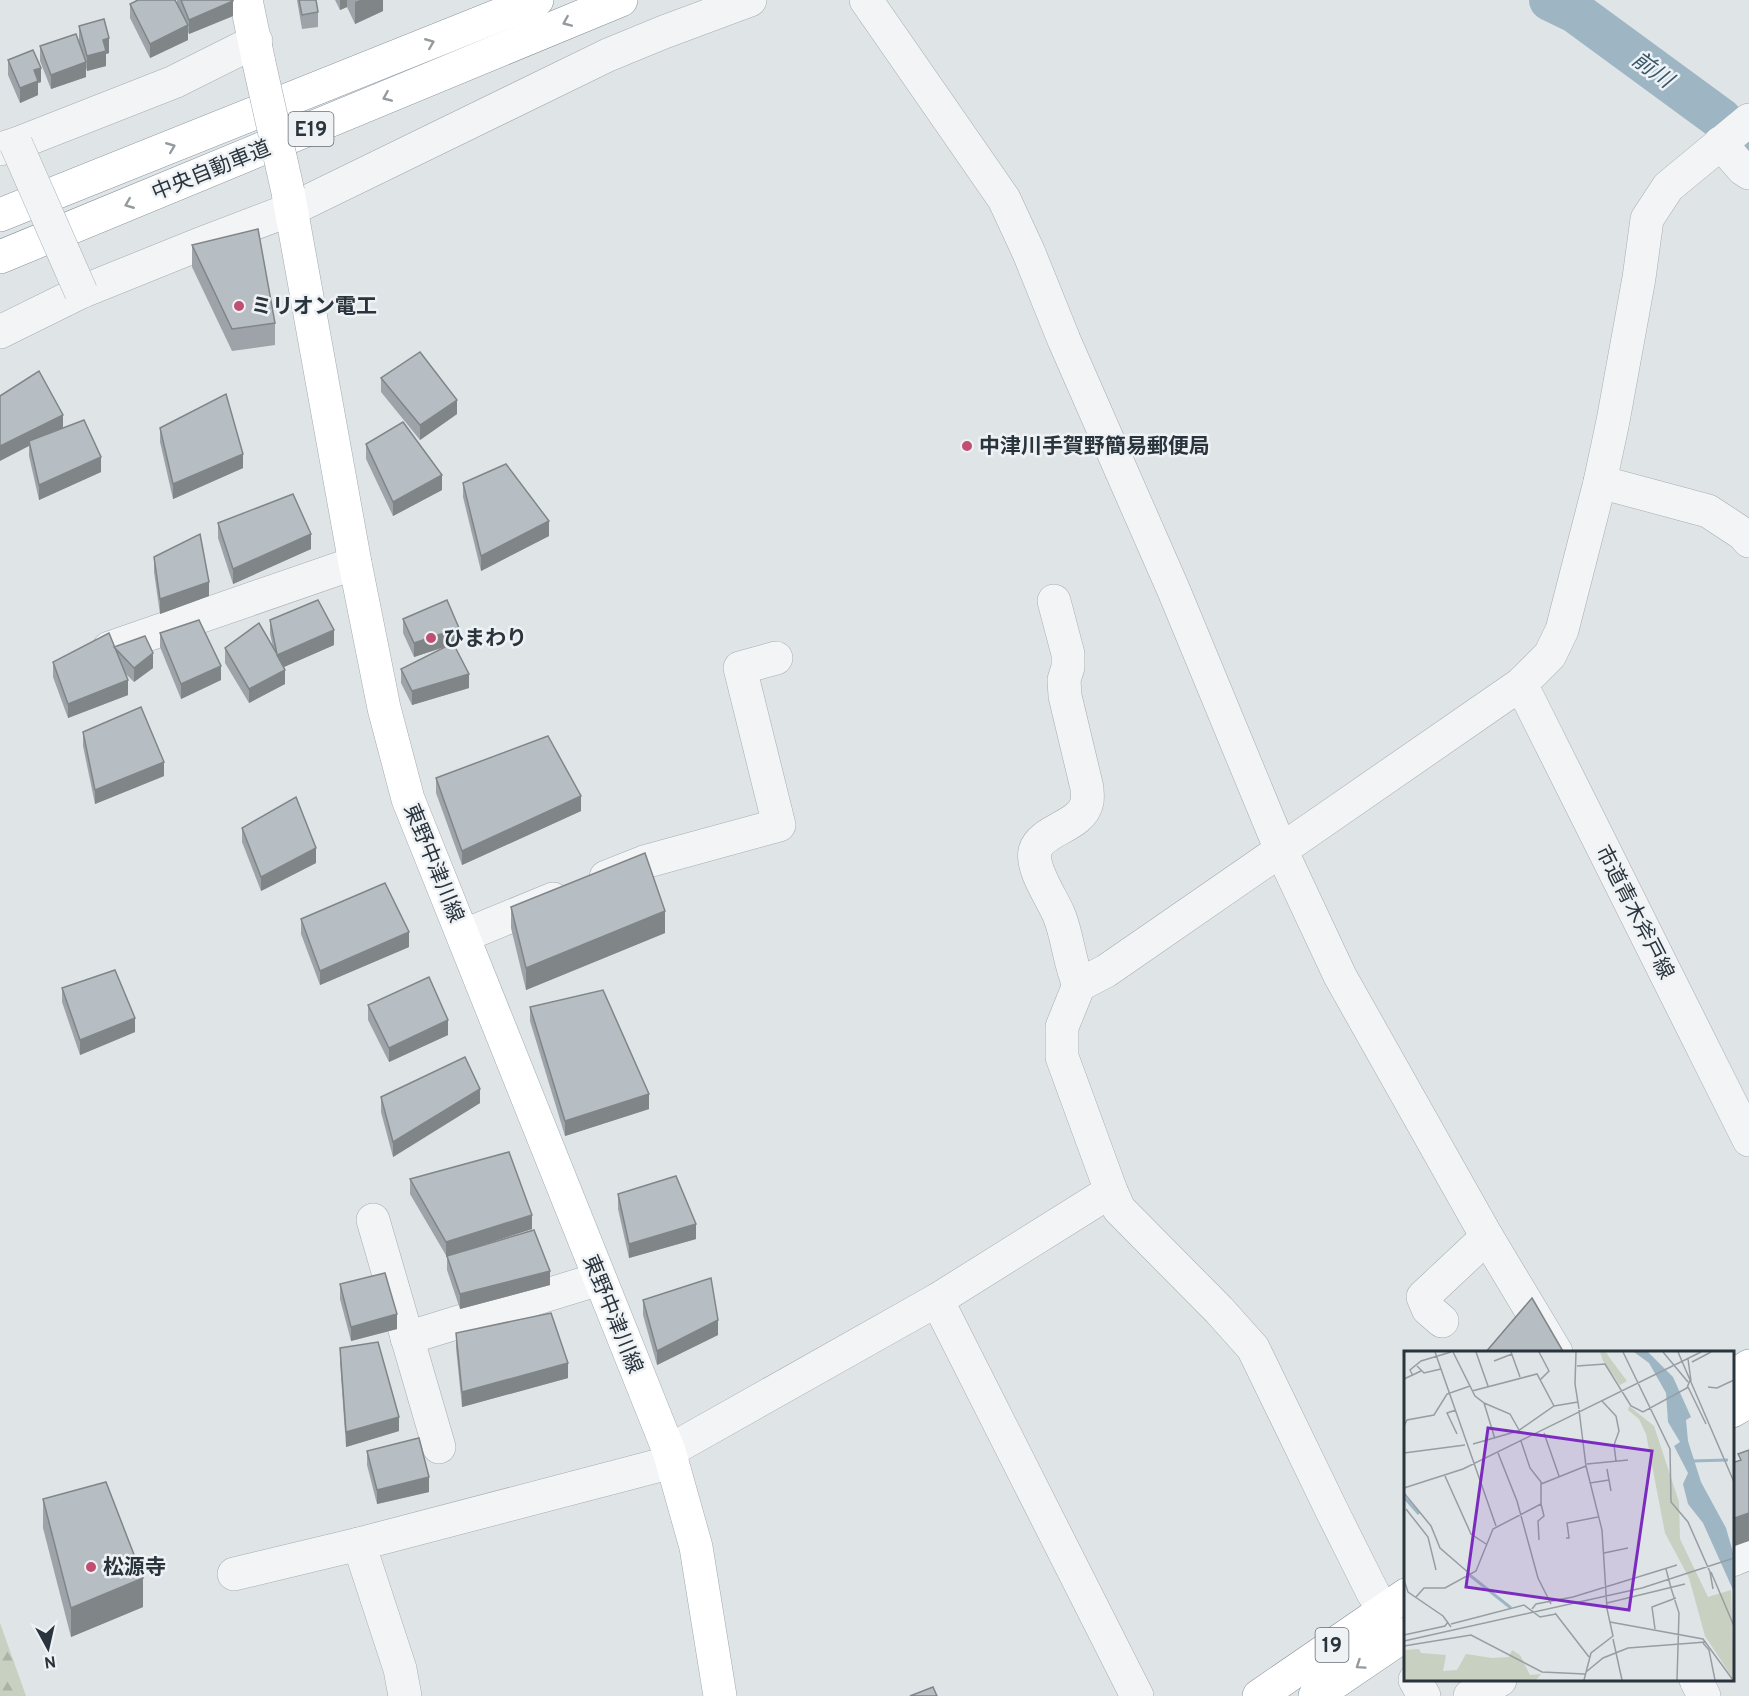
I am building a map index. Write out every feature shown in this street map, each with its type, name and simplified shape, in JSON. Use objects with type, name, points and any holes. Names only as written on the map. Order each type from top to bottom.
[{"type":"main road","name":"東野中津川線","points":[[246,0],[290,201],[355,563],[384,708],[408,799],[671,1457],[696,1547],[720,1696]]},
{"type":"main road","name":"中央自動車道","points":[[0,215],[537,0]]},
{"type":"main road","name":"中央自動車道","points":[[0,257],[621,0]]},
{"type":"main road","points":[[1734,1376],[1749,1366]]},
{"type":"main road","points":[[1734,1410],[1749,1401]]},
{"type":"main road","name":"19","points":[[1259,1696],[1395,1602]]},
{"type":"main road","name":"19","points":[[1315,1696],[1402,1645]]},
{"type":"street","points":[[0,332],[81,292],[200,244],[608,55],[750,0]]},
{"type":"street","points":[[866,0],[1005,199],[1174,591],[1281,850],[1340,976],[1487,1237],[1556,1351]]},
{"type":"street","points":[[81,292],[8,147],[257,52]]},
{"type":"street","points":[[1395,1602],[1374,1593],[1253,1348],[1219,1310],[1119,1209],[1062,1057],[1062,1027],[1079,985],[1106,971],[1521,684],[1550,655],[1562,630],[1600,482],[1639,278],[1647,219],[1668,187],[1749,120]]},
{"type":"street","points":[[1720,143],[1749,173]]},
{"type":"street","points":[[1600,482],[1707,511],[1743,534],[1749,541]]},
{"type":"street","points":[[109,648],[355,563]]},
{"type":"street","points":[[1054,601],[1068,654],[1068,667],[1064,680],[1065,696],[1087,788],[1087,802],[1082,814],[1042,841],[1035,851],[1040,879],[1059,916],[1073,971],[1079,985]]},
{"type":"street","points":[[463,936],[644,862],[779,825],[740,668],[776,658]]},
{"type":"street","name":"市道青木斧戸線","points":[[1521,684],[1749,1140]]},
{"type":"street","points":[[234,1574],[359,1544],[671,1457],[937,1300],[1111,1191]]},
{"type":"street","points":[[373,1220],[439,1448]]},
{"type":"street","points":[[1442,1321],[1428,1309],[1424,1297],[1487,1237]]},
{"type":"street","points":[[407,1338],[599,1279]]},
{"type":"street","points":[[937,1300],[1137,1696]]},
{"type":"street","points":[[359,1544],[400,1669],[405,1696]]},
{"type":"street","points":[[1734,1559],[1749,1553]]},
{"type":"street","points":[[1416,1681],[1424,1696]]},
{"type":"street","points":[[1470,1696],[1498,1681]]},
{"type":"street","points":[[1696,1681],[1704,1696]]},
{"type":"green space","points":[[0,1623],[26,1696],[0,1696]]},
{"type":"building","points":[[138,0],[175,0],[188,25],[150,44],[130,4]]},
{"type":"building","points":[[181,0],[233,0],[233,1],[189,20]]},
{"type":"building","points":[[299,0],[316,0],[318,12],[302,15]]},
{"type":"building","points":[[104,19],[109,38],[103,40],[106,51],[87,56],[79,26]]},
{"type":"building","points":[[76,34],[86,62],[51,75],[40,46]]},
{"type":"building","points":[[33,50],[41,68],[34,70],[38,81],[20,88],[8,60]]},
{"type":"building","name":"ミリオン電工","points":[[258,229],[275,323],[232,329],[192,245]]},
{"type":"building","points":[[420,352],[457,400],[420,425],[381,378]]},
{"type":"building","points":[[39,371],[63,415],[0,446],[0,396]]},
{"type":"building","points":[[226,394],[243,454],[173,484],[160,428]]},
{"type":"building","points":[[84,420],[101,457],[39,485],[29,441]]},
{"type":"building","points":[[403,422],[442,475],[393,502],[366,444]]},
{"type":"building","points":[[506,464],[549,521],[481,556],[463,483]]},
{"type":"building","points":[[293,494],[311,534],[233,569],[218,523]]},
{"type":"building","points":[[200,534],[209,582],[160,599],[154,557]]},
{"type":"building","points":[[318,600],[334,630],[277,655],[285,670],[249,689],[225,648],[259,623],[277,654],[270,620]]},
{"type":"building","points":[[447,600],[459,628],[414,643],[403,619]]},
{"type":"building","points":[[199,620],[221,666],[181,684],[160,633]]},
{"type":"building","points":[[109,633],[128,680],[68,704],[53,662]]},
{"type":"building","points":[[145,636],[153,653],[134,668],[114,647]]},
{"type":"building","points":[[453,643],[469,674],[412,691],[401,669]]},
{"type":"building","points":[[141,707],[164,762],[95,790],[83,732]]},
{"type":"building","points":[[548,736],[581,796],[462,851],[436,778]]},
{"type":"building","points":[[296,797],[316,848],[261,877],[242,828]]},
{"type":"building","points":[[645,853],[665,911],[526,968],[511,907]]},
{"type":"building","points":[[385,883],[409,932],[320,971],[301,919]]},
{"type":"building","points":[[115,970],[135,1018],[80,1040],[62,988]]},
{"type":"building","points":[[429,977],[448,1020],[389,1048],[368,1005]]},
{"type":"building","points":[[603,990],[649,1094],[565,1121],[530,1007]]},
{"type":"building","points":[[465,1057],[480,1089],[393,1142],[381,1097]]},
{"type":"building","points":[[509,1152],[532,1215],[446,1242],[410,1179]]},
{"type":"building","points":[[676,1176],[696,1224],[629,1244],[618,1194]]},
{"type":"building","points":[[534,1230],[550,1271],[460,1294],[447,1256]]},
{"type":"building","points":[[385,1273],[397,1314],[351,1327],[340,1284]]},
{"type":"building","points":[[711,1278],[718,1320],[657,1351],[643,1300]]},
{"type":"building","points":[[1532,1298],[1563,1351],[1487,1351]]},
{"type":"building","points":[[551,1313],[568,1363],[462,1392],[456,1333]]},
{"type":"building","points":[[378,1342],[399,1417],[346,1432],[340,1348]]},
{"type":"building","points":[[419,1438],[429,1477],[377,1490],[367,1451]]},
{"type":"building","points":[[1749,1450],[1749,1513],[1734,1518],[1734,1462],[1741,1460],[1738,1454]]},
{"type":"building","name":"松源寺","points":[[106,1482],[143,1578],[71,1608],[43,1499]]},
{"type":"building","points":[[933,1687],[937,1696],[910,1696]]},
{"type":"waterway","name":"前川","points":[[1550,0],[1575,12],[1721,119],[1749,148]]},
{"type":"place","name":"ミリオン電工","points":[[239,306]]},
{"type":"place","name":"中津川手賀野簡易郵便局","points":[[967,446]]},
{"type":"place","name":"ひまわり","points":[[431,638]]},
{"type":"place","name":"松源寺","points":[[91,1567]]}]
